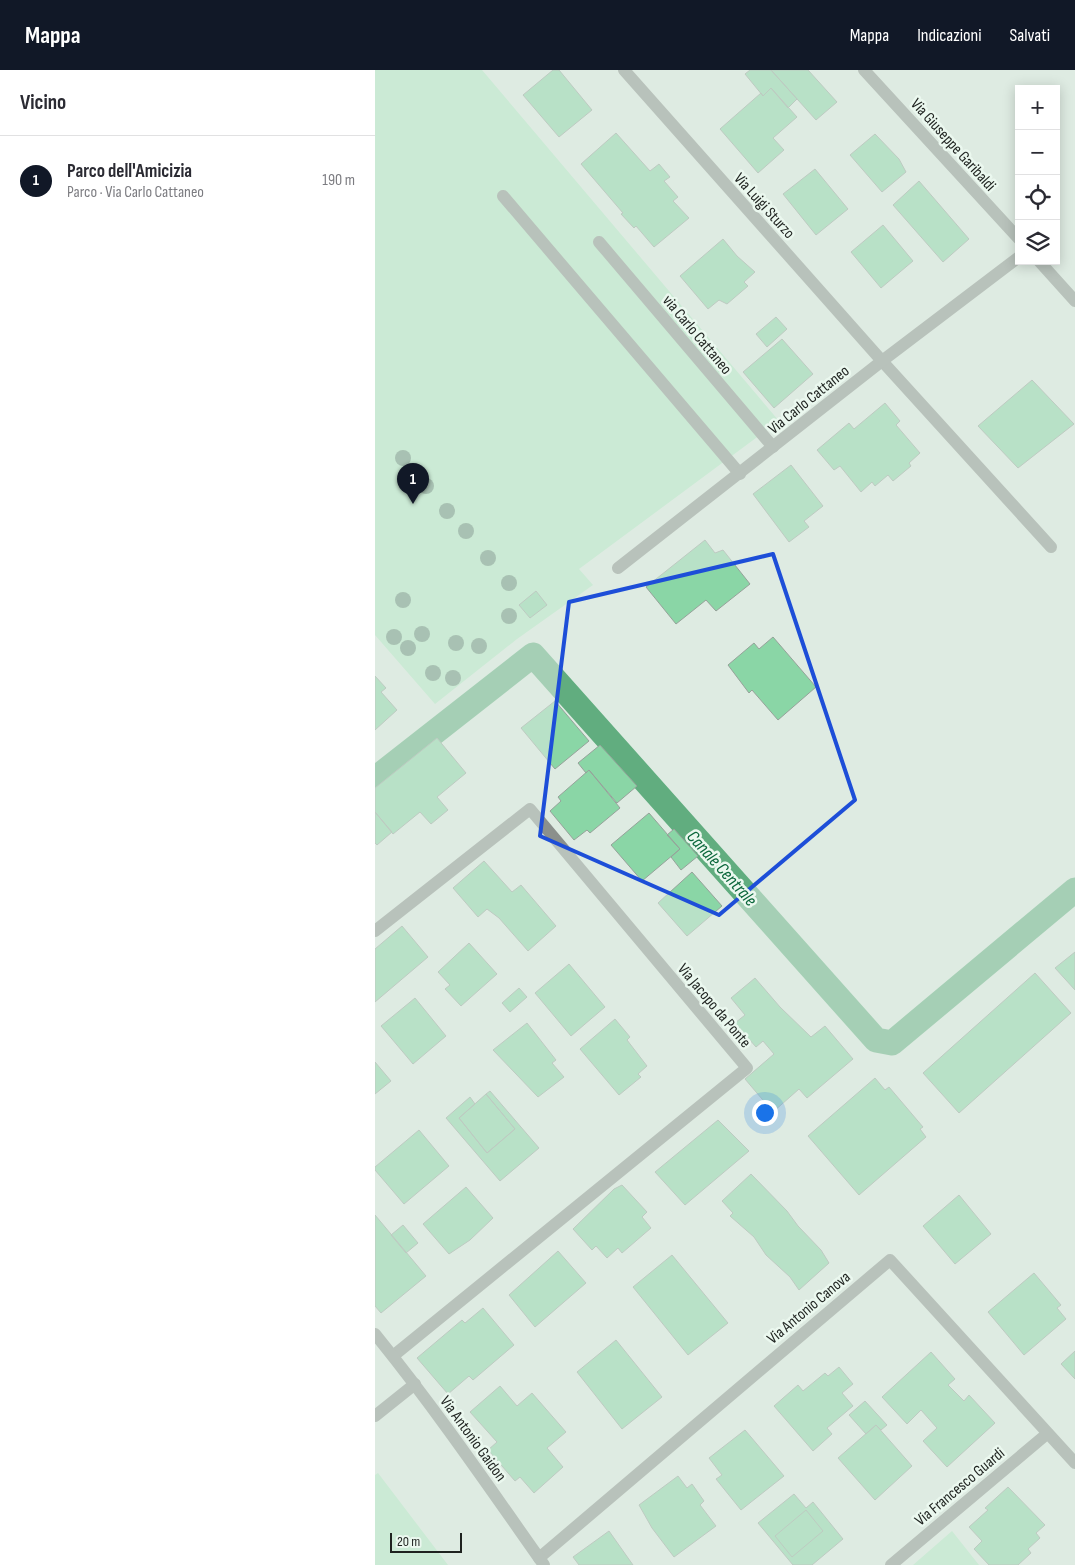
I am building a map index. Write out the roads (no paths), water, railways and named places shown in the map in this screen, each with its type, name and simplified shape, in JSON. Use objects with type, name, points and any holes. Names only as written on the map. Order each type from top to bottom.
[{"type":"street","name":"Via Luigi Sturzo","points":[[624,70],[882,361],[1051,547]]},
{"type":"street","name":"Via Giuseppe Garibaldi","points":[[864,70],[1015,235]]},
{"type":"street","points":[[503,196],[739,474]]},
{"type":"street","name":"via Carlo Cattaneo","points":[[599,242],[773,447]]},
{"type":"street","name":"Via Carlo Cattaneo","points":[[618,568],[882,361],[1015,260]]},
{"type":"street","points":[[1043,265],[1075,301]]},
{"type":"street","name":"Via Jacopo da Ponte","points":[[375,931],[530,809],[747,1068],[393,1356]]},
{"type":"street","name":"Via Antonio Canova","points":[[541,1561],[890,1260],[1075,1463]]},
{"type":"street","name":"Via Antonio Gaidon","points":[[375,1334],[415,1384],[541,1561]]},
{"type":"street","points":[[375,1416],[415,1384]]},
{"type":"street","name":"Via Francesco Guardi","points":[[891,1565],[1048,1433]]},
{"type":"waterway","name":"Canale Centrale","points":[[375,779],[533,655],[876,1040],[892,1043],[1075,890]]},
{"type":"place","name":"Parco dell'Amicizia","points":[[413,504]]}]
